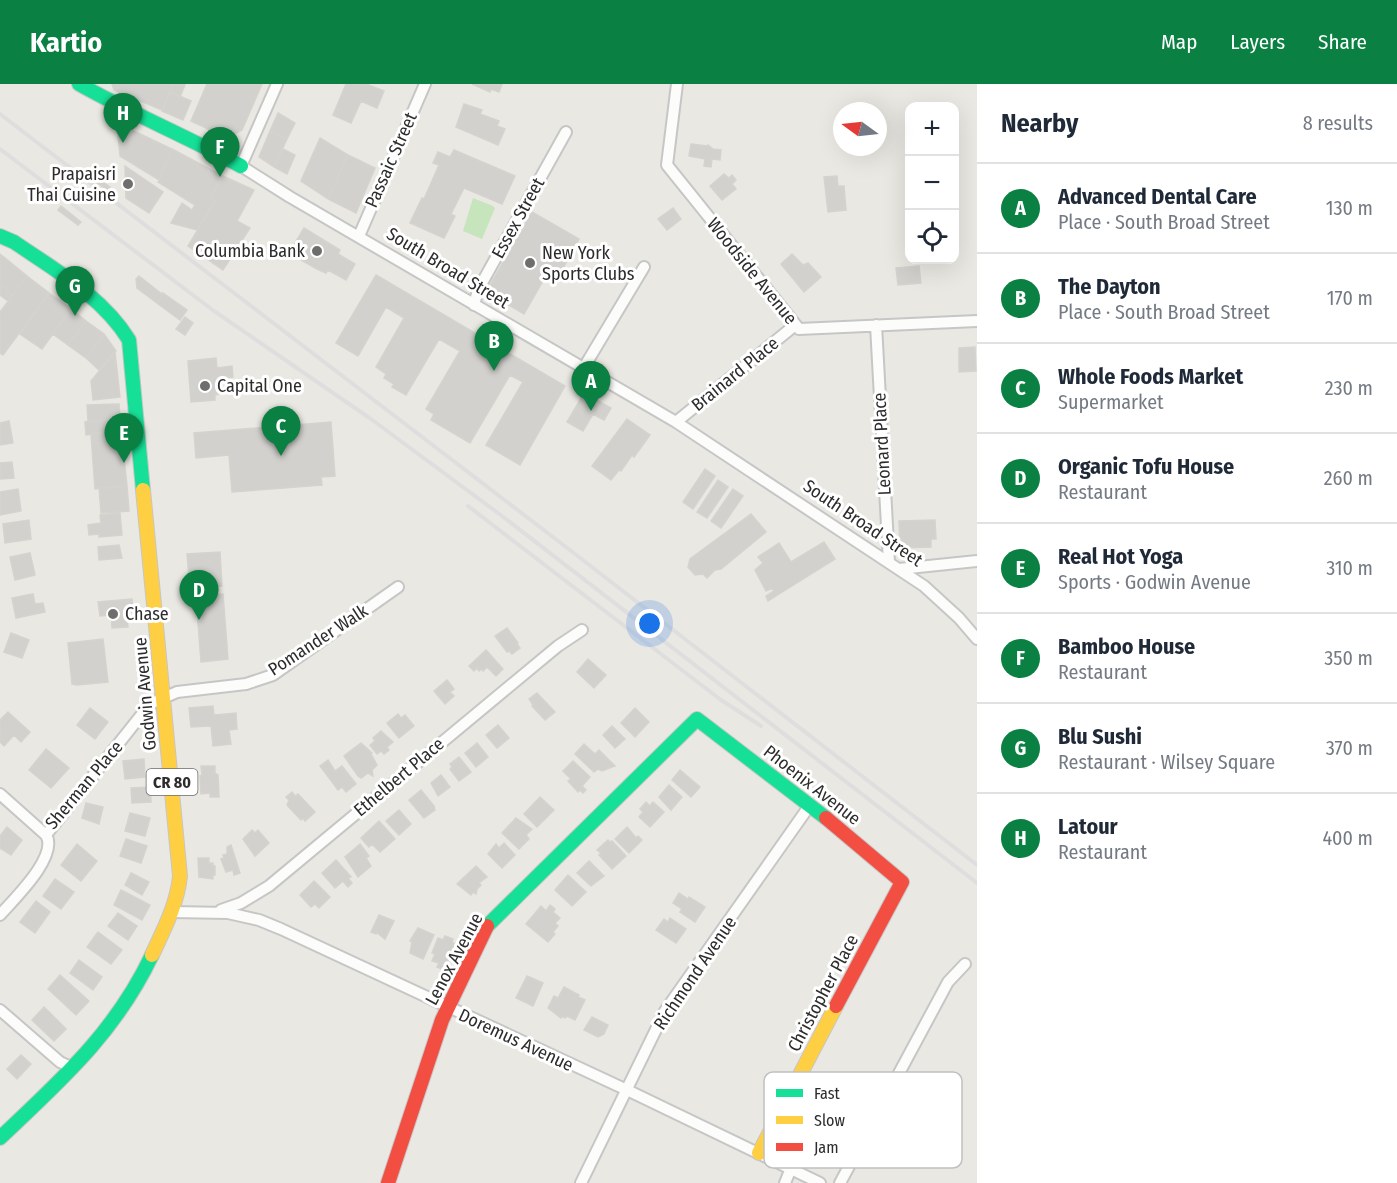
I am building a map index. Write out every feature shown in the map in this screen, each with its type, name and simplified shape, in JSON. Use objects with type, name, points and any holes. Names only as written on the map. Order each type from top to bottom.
[{"type":"street","name":"South Broad Street","points":[[79,84],[96,88],[241,166],[290,197],[676,422],[924,586],[959,618],[977,639]]},
{"type":"street","points":[[241,166],[278,84]]},
{"type":"street","name":"Passaic Street","points":[[359,236],[425,84]]},
{"type":"street","name":"Woodside Avenue","points":[[677,84],[667,165],[794,326],[799,329],[977,321]]},
{"type":"street","name":"Essex Street","points":[[474,305],[478,290],[566,132]]},
{"type":"street","name":"Godwin Avenue","points":[[0,236],[14,243],[114,317],[125,330],[129,340],[180,868],[178,895],[172,912],[122,1011],[73,1068],[0,1138]]},
{"type":"street","points":[[583,369],[644,267]]},
{"type":"street","name":"Leonard Place","points":[[876,325],[894,566]]},
{"type":"street","name":"Brainard Place","points":[[676,422],[794,326]]},
{"type":"street","points":[[894,566],[977,561]]},
{"type":"street","name":"Pomander Walk","points":[[164,696],[186,690],[246,684],[273,675],[399,587]]},
{"type":"street","name":"Ethelbert Place","points":[[210,912],[241,903],[269,886],[558,646],[582,630]]},
{"type":"street","name":"Sherman Place","points":[[0,794],[46,835],[150,704],[164,696]]},
{"type":"street","name":"Phoenix Avenue","points":[[698,719],[810,805],[902,882]]},
{"type":"street","name":"Lenox Avenue","points":[[388,1183],[442,1020],[489,923],[698,719]]},
{"type":"street","name":"Richmond Avenue","points":[[581,1183],[665,1011],[810,805]]},
{"type":"street","points":[[0,915],[32,878],[48,853],[50,840],[46,835]]},
{"type":"street","name":"Christopher Place","points":[[802,1072],[902,882]]},
{"type":"street","name":"Doremus Avenue","points":[[172,912],[242,915],[281,929],[764,1155]]},
{"type":"street","points":[[900,1072],[948,982],[965,964]]},
{"type":"street","points":[[0,1010],[60,1062],[73,1068]]},
{"type":"street","name":"Christopher Place","points":[[759,1153],[764,1144]]},
{"type":"street","points":[[785,1183],[791,1168]]},
{"type":"street","name":"Doremus Avenue","points":[[791,1168],[820,1183]]},
{"type":"street","points":[[840,1183],[848,1168]]},
{"type":"green space","points":[[473,198],[495,208],[482,239],[463,231]]},
{"type":"building","points":[[112,84],[173,84],[162,110],[114,90]]},
{"type":"building","points":[[173,84],[185,85],[180,97],[170,92]]},
{"type":"building","points":[[207,84],[262,84],[242,130],[228,138],[191,121]]},
{"type":"building","points":[[346,84],[366,84],[384,91],[377,108],[361,101],[351,123],[333,115]]},
{"type":"building","points":[[472,84],[502,84],[499,92],[491,89],[490,92]]},
{"type":"building","points":[[170,92],[191,101],[183,120],[162,111]]},
{"type":"building","points":[[464,104],[482,110],[480,114],[499,121],[497,126],[505,129],[498,145],[456,127]]},
{"type":"building","points":[[278,113],[295,123],[287,139],[270,131]]},
{"type":"building","points":[[117,123],[172,149],[159,180],[120,156]]},
{"type":"building","points":[[270,131],[287,139],[274,167],[259,157]]},
{"type":"building","points":[[320,138],[348,155],[328,199],[301,181]]},
{"type":"building","points":[[691,144],[708,145],[713,149],[721,150],[720,160],[712,159],[711,167],[704,166],[705,159],[689,156]]},
{"type":"building","points":[[172,149],[223,176],[210,198],[215,201],[197,230],[171,223],[182,203],[192,210],[195,205],[158,182]]},
{"type":"building","points":[[283,149],[295,155],[287,174],[274,167]]},
{"type":"building","points":[[454,150],[515,176],[502,204],[464,188],[451,214],[455,216],[444,238],[410,223],[439,165],[433,163],[438,152],[450,157]]},
{"type":"building","points":[[348,155],[375,168],[356,213],[328,199]]},
{"type":"building","points":[[125,166],[163,192],[149,213],[126,198]]},
{"type":"building","points":[[89,171],[110,187],[107,190],[86,175]]},
{"type":"building","points":[[724,174],[729,178],[732,175],[736,180],[732,184],[736,189],[722,200],[710,186]]},
{"type":"building","points":[[223,176],[254,190],[237,221],[250,228],[223,270],[188,246],[215,201],[210,198]]},
{"type":"building","points":[[837,176],[838,186],[844,186],[846,210],[828,212],[824,177]]},
{"type":"building","points":[[61,206],[81,222],[78,225],[58,210]]},
{"type":"building","points":[[673,208],[681,219],[667,230],[658,219]]},
{"type":"building","points":[[532,212],[579,239],[561,272],[551,267],[524,314],[486,292]]},
{"type":"building","points":[[304,228],[340,250],[338,254],[355,264],[346,280],[328,270],[326,273],[317,269],[289,253]]},
{"type":"building","points":[[0,254],[27,276],[13,295],[0,284]]},
{"type":"building","points":[[792,254],[803,265],[808,263],[821,277],[804,292],[781,264]]},
{"type":"building","points":[[919,266],[921,283],[898,285],[896,268]]},
{"type":"building","points":[[376,275],[565,386],[520,465],[486,445],[523,382],[510,375],[470,443],[431,420],[434,414],[426,409],[460,351],[439,339],[406,395],[392,387],[394,384],[384,378],[386,374],[376,367],[404,318],[386,307],[358,356],[336,343]]},
{"type":"building","points":[[27,276],[49,293],[3,355],[0,353],[0,312]]},
{"type":"building","points":[[139,276],[163,295],[157,303],[137,288],[136,279]]},
{"type":"building","points":[[0,284],[13,295],[8,301],[0,295]]},
{"type":"building","points":[[49,293],[71,309],[42,349],[20,334]]},
{"type":"building","points":[[163,293],[187,310],[180,320],[157,303]]},
{"type":"building","points":[[71,309],[86,321],[68,345],[53,334]]},
{"type":"building","points":[[185,317],[193,323],[185,335],[176,329]]},
{"type":"building","points":[[86,321],[104,334],[86,358],[68,345]]},
{"type":"building","points":[[104,334],[116,351],[99,370],[86,358]]},
{"type":"building","points":[[975,347],[976,371],[959,372],[959,348]]},
{"type":"building","points":[[115,352],[120,397],[93,400],[91,381]]},
{"type":"building","name":"Capital One","points":[[216,358],[217,368],[232,366],[233,377],[219,378],[220,394],[215,395],[215,400],[191,402],[188,361]]},
{"type":"building","points":[[584,393],[611,408],[604,420],[593,414],[583,431],[567,422]]},
{"type":"building","points":[[119,404],[120,418],[88,422],[87,405]]},
{"type":"building","points":[[120,418],[121,431],[86,435],[85,422]]},
{"type":"building","points":[[627,419],[650,435],[634,457],[632,455],[621,471],[619,470],[611,480],[592,466]]},
{"type":"building","points":[[9,421],[13,443],[0,445],[0,423]]},
{"type":"building","points":[[331,422],[335,476],[321,477],[322,485],[232,492],[229,455],[196,458],[194,433]]},
{"type":"building","points":[[121,431],[127,486],[95,489],[91,434]]},
{"type":"building","points":[[12,462],[14,478],[0,479],[0,463]]},
{"type":"building","points":[[705,469],[715,476],[693,509],[683,502]]},
{"type":"building","points":[[718,480],[728,487],[707,518],[697,512]]},
{"type":"building","points":[[127,486],[129,511],[101,513],[99,488]]},
{"type":"building","points":[[18,489],[21,511],[0,515],[0,492]]},
{"type":"building","points":[[733,489],[743,496],[721,528],[711,521]]},
{"type":"building","points":[[120,513],[122,535],[99,537],[99,534],[89,535],[88,525],[101,523],[100,515]]},
{"type":"building","points":[[751,514],[766,532],[707,578],[703,574],[695,575],[688,567],[690,559]]},
{"type":"building","points":[[29,520],[31,539],[5,543],[3,524]]},
{"type":"building","points":[[935,520],[936,539],[931,539],[931,547],[900,548],[899,521]]},
{"type":"building","points":[[824,542],[835,559],[768,601],[766,596],[774,591],[772,588],[766,591],[755,570],[763,563],[758,557],[779,543],[791,562]]},
{"type":"building","points":[[119,545],[122,558],[99,560],[98,547]]},
{"type":"building","points":[[220,552],[222,586],[190,588],[187,554]]},
{"type":"building","points":[[30,553],[35,575],[15,580],[10,557]]},
{"type":"building","points":[[33,594],[35,604],[43,603],[45,612],[16,618],[12,598]]},
{"type":"building","points":[[223,594],[228,659],[201,662],[196,597]]},
{"type":"building","name":"Chase","points":[[132,599],[133,612],[126,613],[128,627],[112,628],[111,615],[100,616],[98,602]]},
{"type":"building","points":[[507,628],[520,648],[512,654],[507,652],[495,636]]},
{"type":"building","points":[[11,633],[29,640],[22,658],[4,652]]},
{"type":"building","points":[[103,639],[108,682],[72,684],[68,643]]},
{"type":"building","points":[[486,650],[503,669],[496,676],[487,667],[483,671],[477,668],[474,671],[469,666]]},
{"type":"building","points":[[588,659],[606,675],[594,688],[577,672]]},
{"type":"building","points":[[447,680],[454,689],[450,692],[454,696],[445,704],[434,691]]},
{"type":"building","points":[[537,693],[555,712],[545,720],[532,706],[529,699]]},
{"type":"building","points":[[213,706],[214,715],[236,713],[237,729],[229,730],[231,744],[213,746],[211,726],[191,727],[189,708]]},
{"type":"building","points":[[90,708],[108,722],[95,739],[77,725]]},
{"type":"building","points":[[635,708],[649,722],[635,737],[621,723]]},
{"type":"building","points":[[8,712],[30,732],[21,742],[14,735],[4,746],[0,742],[0,720]]},
{"type":"building","points":[[398,714],[401,718],[405,715],[414,726],[399,738],[387,723]]},
{"type":"building","points":[[498,725],[509,738],[497,748],[486,735]]},
{"type":"building","points":[[612,726],[625,739],[615,748],[603,735]]},
{"type":"building","points":[[381,731],[393,742],[384,754],[381,751],[377,754],[370,745],[375,741],[373,738]]},
{"type":"building","points":[[361,743],[372,753],[377,765],[372,770],[373,776],[368,773],[361,778],[358,776],[344,756]]},
{"type":"building","points":[[477,743],[488,757],[476,767],[465,753]]},
{"type":"building","points":[[584,744],[595,754],[599,750],[615,766],[594,772],[575,754]]},
{"type":"building","points":[[46,749],[69,768],[51,788],[29,770]]},
{"type":"building","points":[[459,757],[471,772],[459,781],[450,769],[452,767],[450,764]]},
{"type":"building","points":[[144,759],[145,777],[125,779],[123,761]]},
{"type":"building","points":[[328,760],[335,771],[342,766],[356,784],[346,792],[342,787],[338,790],[320,766]]},
{"type":"building","points":[[573,761],[590,777],[582,786],[586,790],[583,793],[580,790],[578,792],[568,781],[571,779],[563,771]]},
{"type":"building","points":[[201,766],[215,766],[215,773],[218,775],[219,797],[210,797],[210,793],[201,794]]},
{"type":"building","points":[[680,770],[700,787],[691,797],[672,780]]},
{"type":"building","points":[[441,775],[450,787],[438,796],[431,783]]},
{"type":"building","points":[[669,785],[682,797],[671,810],[659,797]]},
{"type":"building","points":[[150,787],[151,802],[132,803],[131,788]]},
{"type":"building","points":[[421,790],[435,810],[424,818],[409,800]]},
{"type":"building","points":[[292,792],[295,796],[298,794],[315,812],[305,821],[303,818],[301,820],[287,805],[289,800],[286,797]]},
{"type":"building","points":[[540,797],[554,810],[537,827],[524,814]]},
{"type":"building","points":[[646,802],[650,806],[653,802],[664,812],[650,827],[639,817],[643,812],[640,809]]},
{"type":"building","points":[[86,803],[103,807],[99,824],[82,818]]},
{"type":"building","points":[[399,810],[411,824],[399,835],[386,821]]},
{"type":"building","points":[[130,813],[150,818],[145,836],[125,831]]},
{"type":"building","points":[[516,818],[532,829],[526,835],[529,839],[519,849],[502,833]]},
{"type":"building","points":[[379,821],[395,839],[380,852],[372,844],[369,847],[361,838]]},
{"type":"building","points":[[7,827],[22,840],[11,855],[0,848],[0,836]]},
{"type":"building","points":[[627,827],[636,838],[638,836],[642,840],[629,853],[615,839]]},
{"type":"building","points":[[252,830],[255,833],[258,830],[269,843],[255,856],[243,839]]},
{"type":"building","points":[[126,839],[147,846],[141,863],[120,856]]},
{"type":"building","points":[[608,840],[612,841],[626,856],[612,869],[597,850]]},
{"type":"building","points":[[504,843],[515,855],[502,868],[488,854],[496,844],[499,848]]},
{"type":"building","points":[[77,844],[97,861],[81,881],[61,865]]},
{"type":"building","points":[[360,844],[369,856],[366,858],[371,866],[358,877],[345,857]]},
{"type":"building","points":[[231,845],[240,873],[234,875],[233,870],[226,872],[221,859],[227,854],[227,847]]},
{"type":"building","points":[[198,858],[209,858],[209,863],[213,863],[215,875],[213,879],[199,877]]},
{"type":"building","points":[[336,860],[351,877],[348,878],[352,883],[348,887],[343,881],[335,888],[322,873]]},
{"type":"building","points":[[589,861],[604,876],[591,886],[577,873]]},
{"type":"building","points":[[476,866],[487,877],[479,883],[481,885],[476,894],[473,892],[471,895],[457,884]]},
{"type":"building","points":[[131,873],[149,882],[142,895],[125,885]]},
{"type":"building","points":[[568,875],[586,892],[572,906],[555,890]]},
{"type":"building","points":[[55,879],[74,892],[61,909],[43,896]]},
{"type":"building","points":[[314,881],[330,897],[319,908],[315,904],[311,907],[300,895]]},
{"type":"building","points":[[121,890],[150,905],[142,920],[114,905]]},
{"type":"building","points":[[679,893],[705,907],[695,922],[680,912],[682,909],[673,903]]},
{"type":"building","points":[[36,901],[50,912],[35,933],[20,922]]},
{"type":"building","points":[[550,905],[555,909],[553,912],[560,918],[555,923],[558,926],[553,932],[555,934],[548,942],[526,924],[541,906],[546,911]]},
{"type":"building","points":[[118,913],[137,926],[128,940],[108,926]]},
{"type":"building","points":[[379,915],[394,921],[385,939],[376,932],[376,934],[371,932]]},
{"type":"building","points":[[670,918],[686,929],[676,943],[656,930],[664,919],[668,922]]},
{"type":"building","points":[[418,928],[434,935],[423,959],[410,953],[412,942],[410,941]]},
{"type":"building","points":[[98,932],[122,950],[111,964],[87,947]]},
{"type":"building","points":[[445,936],[453,939],[452,942],[455,944],[444,970],[437,967],[439,963],[432,961],[435,954],[432,953],[438,938],[443,940]]},
{"type":"building","points":[[79,960],[102,977],[93,990],[70,973]]},
{"type":"building","points":[[60,975],[89,1001],[76,1015],[48,989]]},
{"type":"building","points":[[527,976],[543,983],[533,1006],[516,998]]},
{"type":"building","points":[[564,987],[585,1000],[575,1020],[567,1016],[561,1018],[548,1008],[554,996],[558,998]]},
{"type":"building","points":[[44,1007],[66,1029],[54,1041],[32,1020]]},
{"type":"building","points":[[592,1017],[608,1025],[604,1034],[598,1037],[584,1030]]},
{"type":"building","points":[[21,1055],[31,1064],[17,1079],[7,1069]]},
{"type":"railway","points":[[0,114],[977,865]]},
{"type":"railway","points":[[0,149],[214,311],[371,419],[502,516],[977,883]]},
{"type":"railway","points":[[468,506],[721,700],[761,726]]},
{"type":"traffic: fast","points":[[79,84],[241,166]]},
{"type":"traffic: fast","points":[[0,236],[14,242],[92,297],[106,310],[129,340],[143,490]]},
{"type":"traffic: fast","points":[[487,926],[697,719],[826,818]]},
{"type":"traffic: fast","points":[[0,1138],[65,1075],[104,1032],[137,983],[152,955]]},
{"type":"traffic: slow","points":[[143,490],[180,876],[173,907],[152,955]]},
{"type":"traffic: slow","points":[[801,1072],[836,1006]]},
{"type":"traffic: slow","points":[[759,1153],[764,1143]]},
{"type":"traffic: jam","points":[[826,818],[902,882],[836,1006]]},
{"type":"traffic: jam","points":[[388,1183],[442,1020],[487,926]]},
{"type":"place","name":"Latour","points":[[123,143]]},
{"type":"place","name":"Bamboo House","points":[[220,177]]},
{"type":"place","name":"Prapaisri Thai Cuisine","points":[[128,184]]},
{"type":"place","name":"Columbia Bank","points":[[317,251]]},
{"type":"place","name":"New York Sports Clubs","points":[[530,263]]},
{"type":"place","name":"Blu Sushi","points":[[75,316]]},
{"type":"place","name":"The Dayton","points":[[494,371]]},
{"type":"place","name":"Capital One","points":[[205,386]]},
{"type":"place","name":"Advanced Dental Care","points":[[591,411]]},
{"type":"place","name":"Whole Foods Market","points":[[281,456]]},
{"type":"place","name":"Real Hot Yoga","points":[[124,463]]},
{"type":"place","name":"Chase","points":[[113,614]]},
{"type":"place","name":"Organic Tofu House","points":[[199,620]]}]
